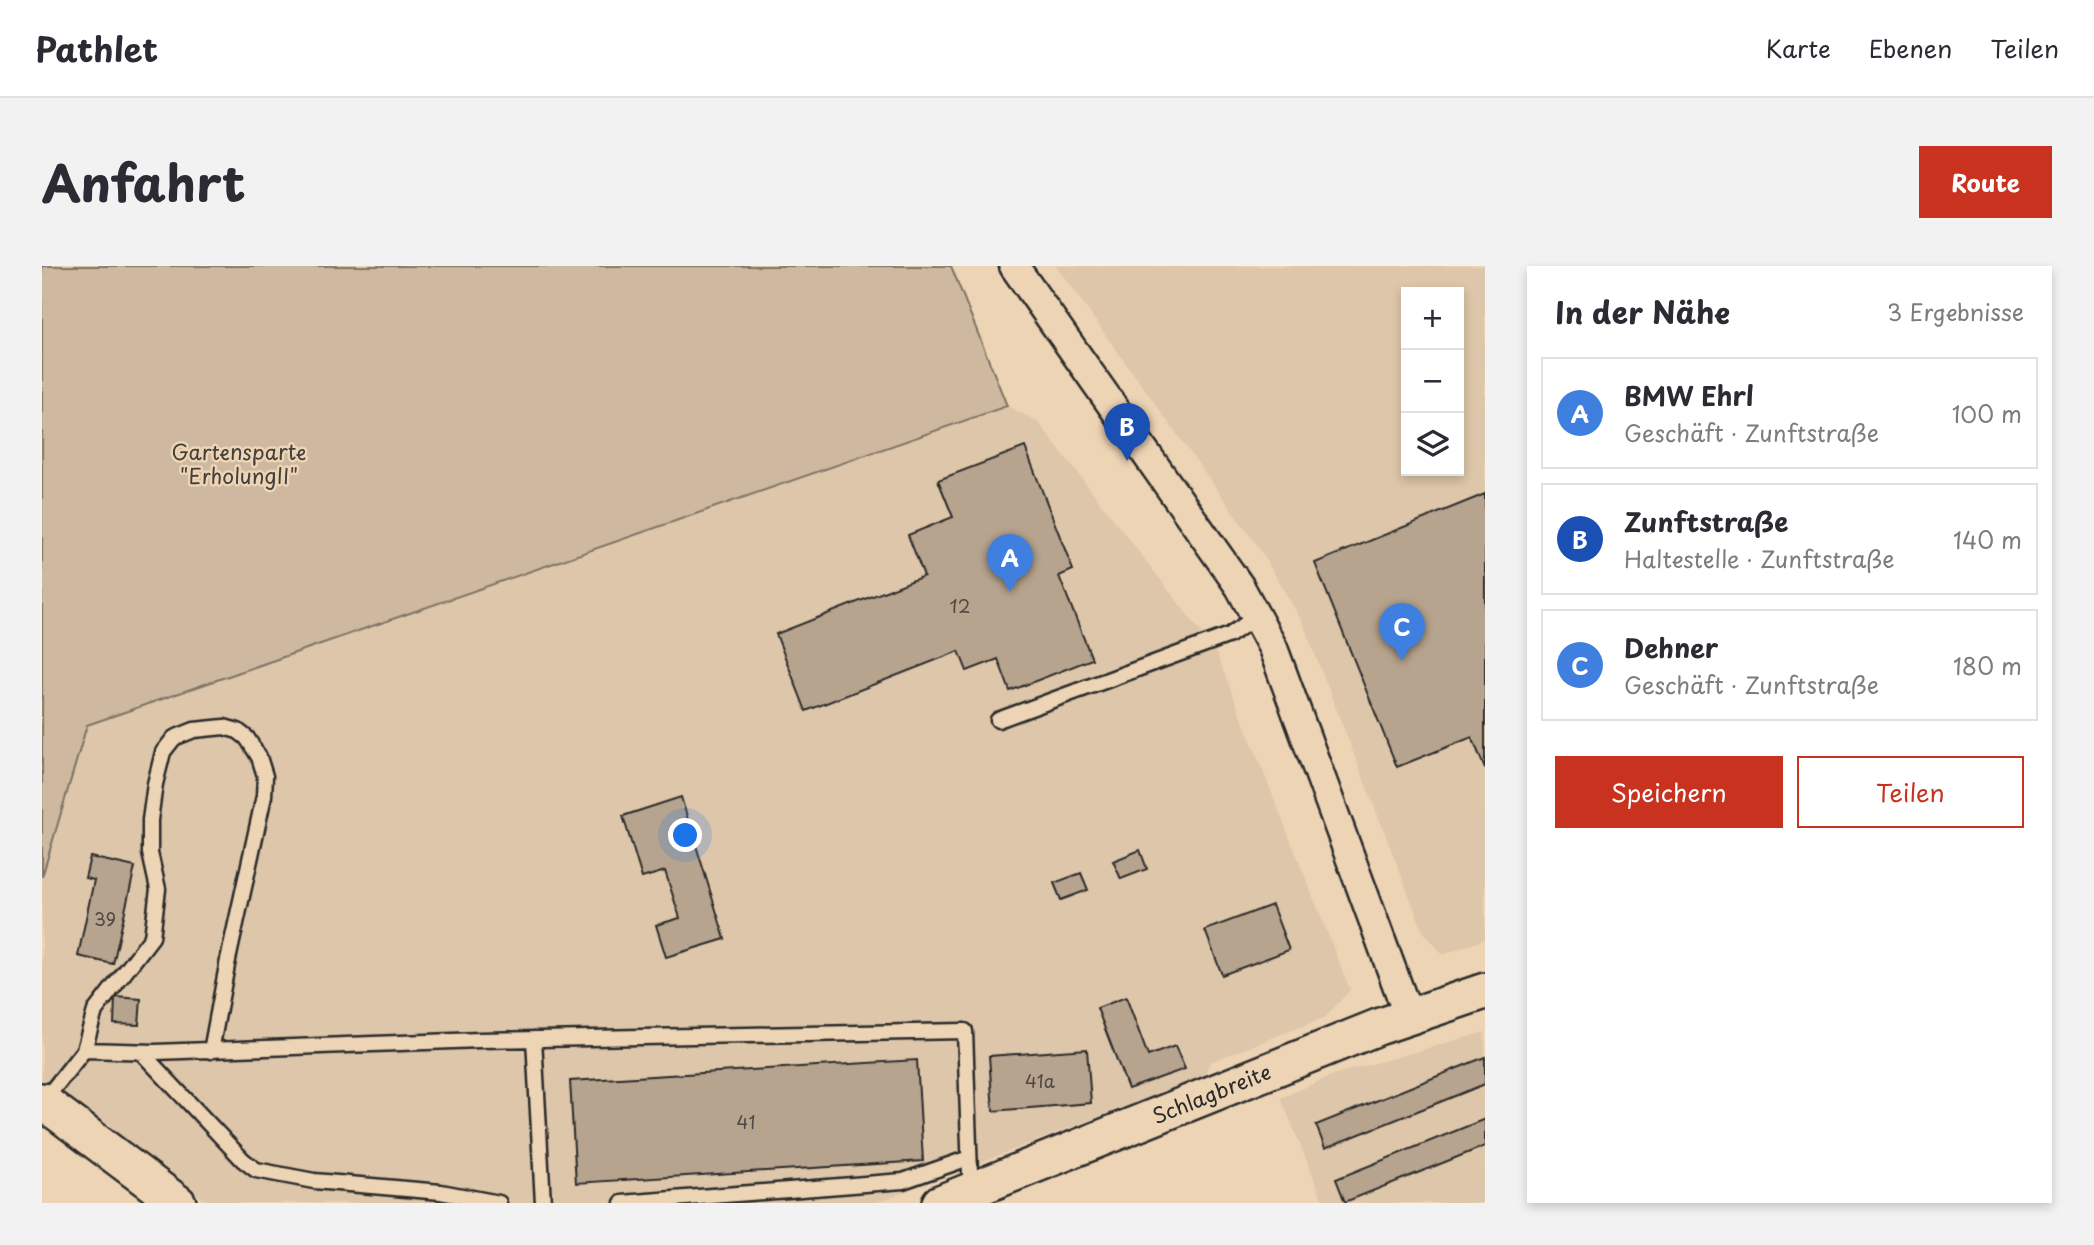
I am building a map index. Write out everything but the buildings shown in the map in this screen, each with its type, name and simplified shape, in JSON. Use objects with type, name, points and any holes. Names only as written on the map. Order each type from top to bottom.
[{"type":"street","points":[[1014,266],[1240,587],[1257,617],[1273,648],[1409,1017]]},
{"type":"street","name":"Schlagbreite","points":[[940,1203],[973,1173],[1258,1074],[1485,991]]},
{"type":"street","points":[[42,1102],[178,1203]]},
{"type":"lane","points":[[998,720],[1230,635],[1257,617]]},
{"type":"lane","points":[[42,1102],[84,1050],[95,1011],[152,937],[158,889],[150,853],[150,820],[163,752],[174,738],[194,730],[224,727],[238,731],[247,738],[259,757],[265,776],[264,796],[211,1051]]},
{"type":"lane","points":[[84,1050],[211,1051],[534,1039],[965,1031],[973,1173],[934,1168],[903,1181],[622,1203]]},
{"type":"lane","points":[[534,1039],[543,1203]]},
{"type":"lane","points":[[141,1052],[243,1160],[256,1170],[314,1181],[441,1192],[499,1203]]},
{"type":"shaded area","points":[[1056,266],[1485,266],[1485,939],[1443,955],[1423,931],[1302,621],[1259,548]]},
{"type":"shaded area","points":[[1007,406],[1037,421],[1215,650],[1350,990],[1326,1017],[1210,1062],[1204,1076],[875,1203],[213,1203],[198,1196],[42,1081],[42,877],[87,725]]},
{"type":"shaded area","points":[[1485,1032],[1485,1203],[1324,1203],[1281,1098],[1333,1075]]},
{"type":"green space","name":"Gartensparte \"ErholungII\"","points":[[42,266],[951,266],[1007,406],[87,725],[42,877]]},
{"type":"place","name":"Zunftstraße","points":[[1127,461]]},
{"type":"place","name":"BMW Ehrl","points":[[1010,592]]},
{"type":"place","name":"Dehner","points":[[1402,661]]}]
